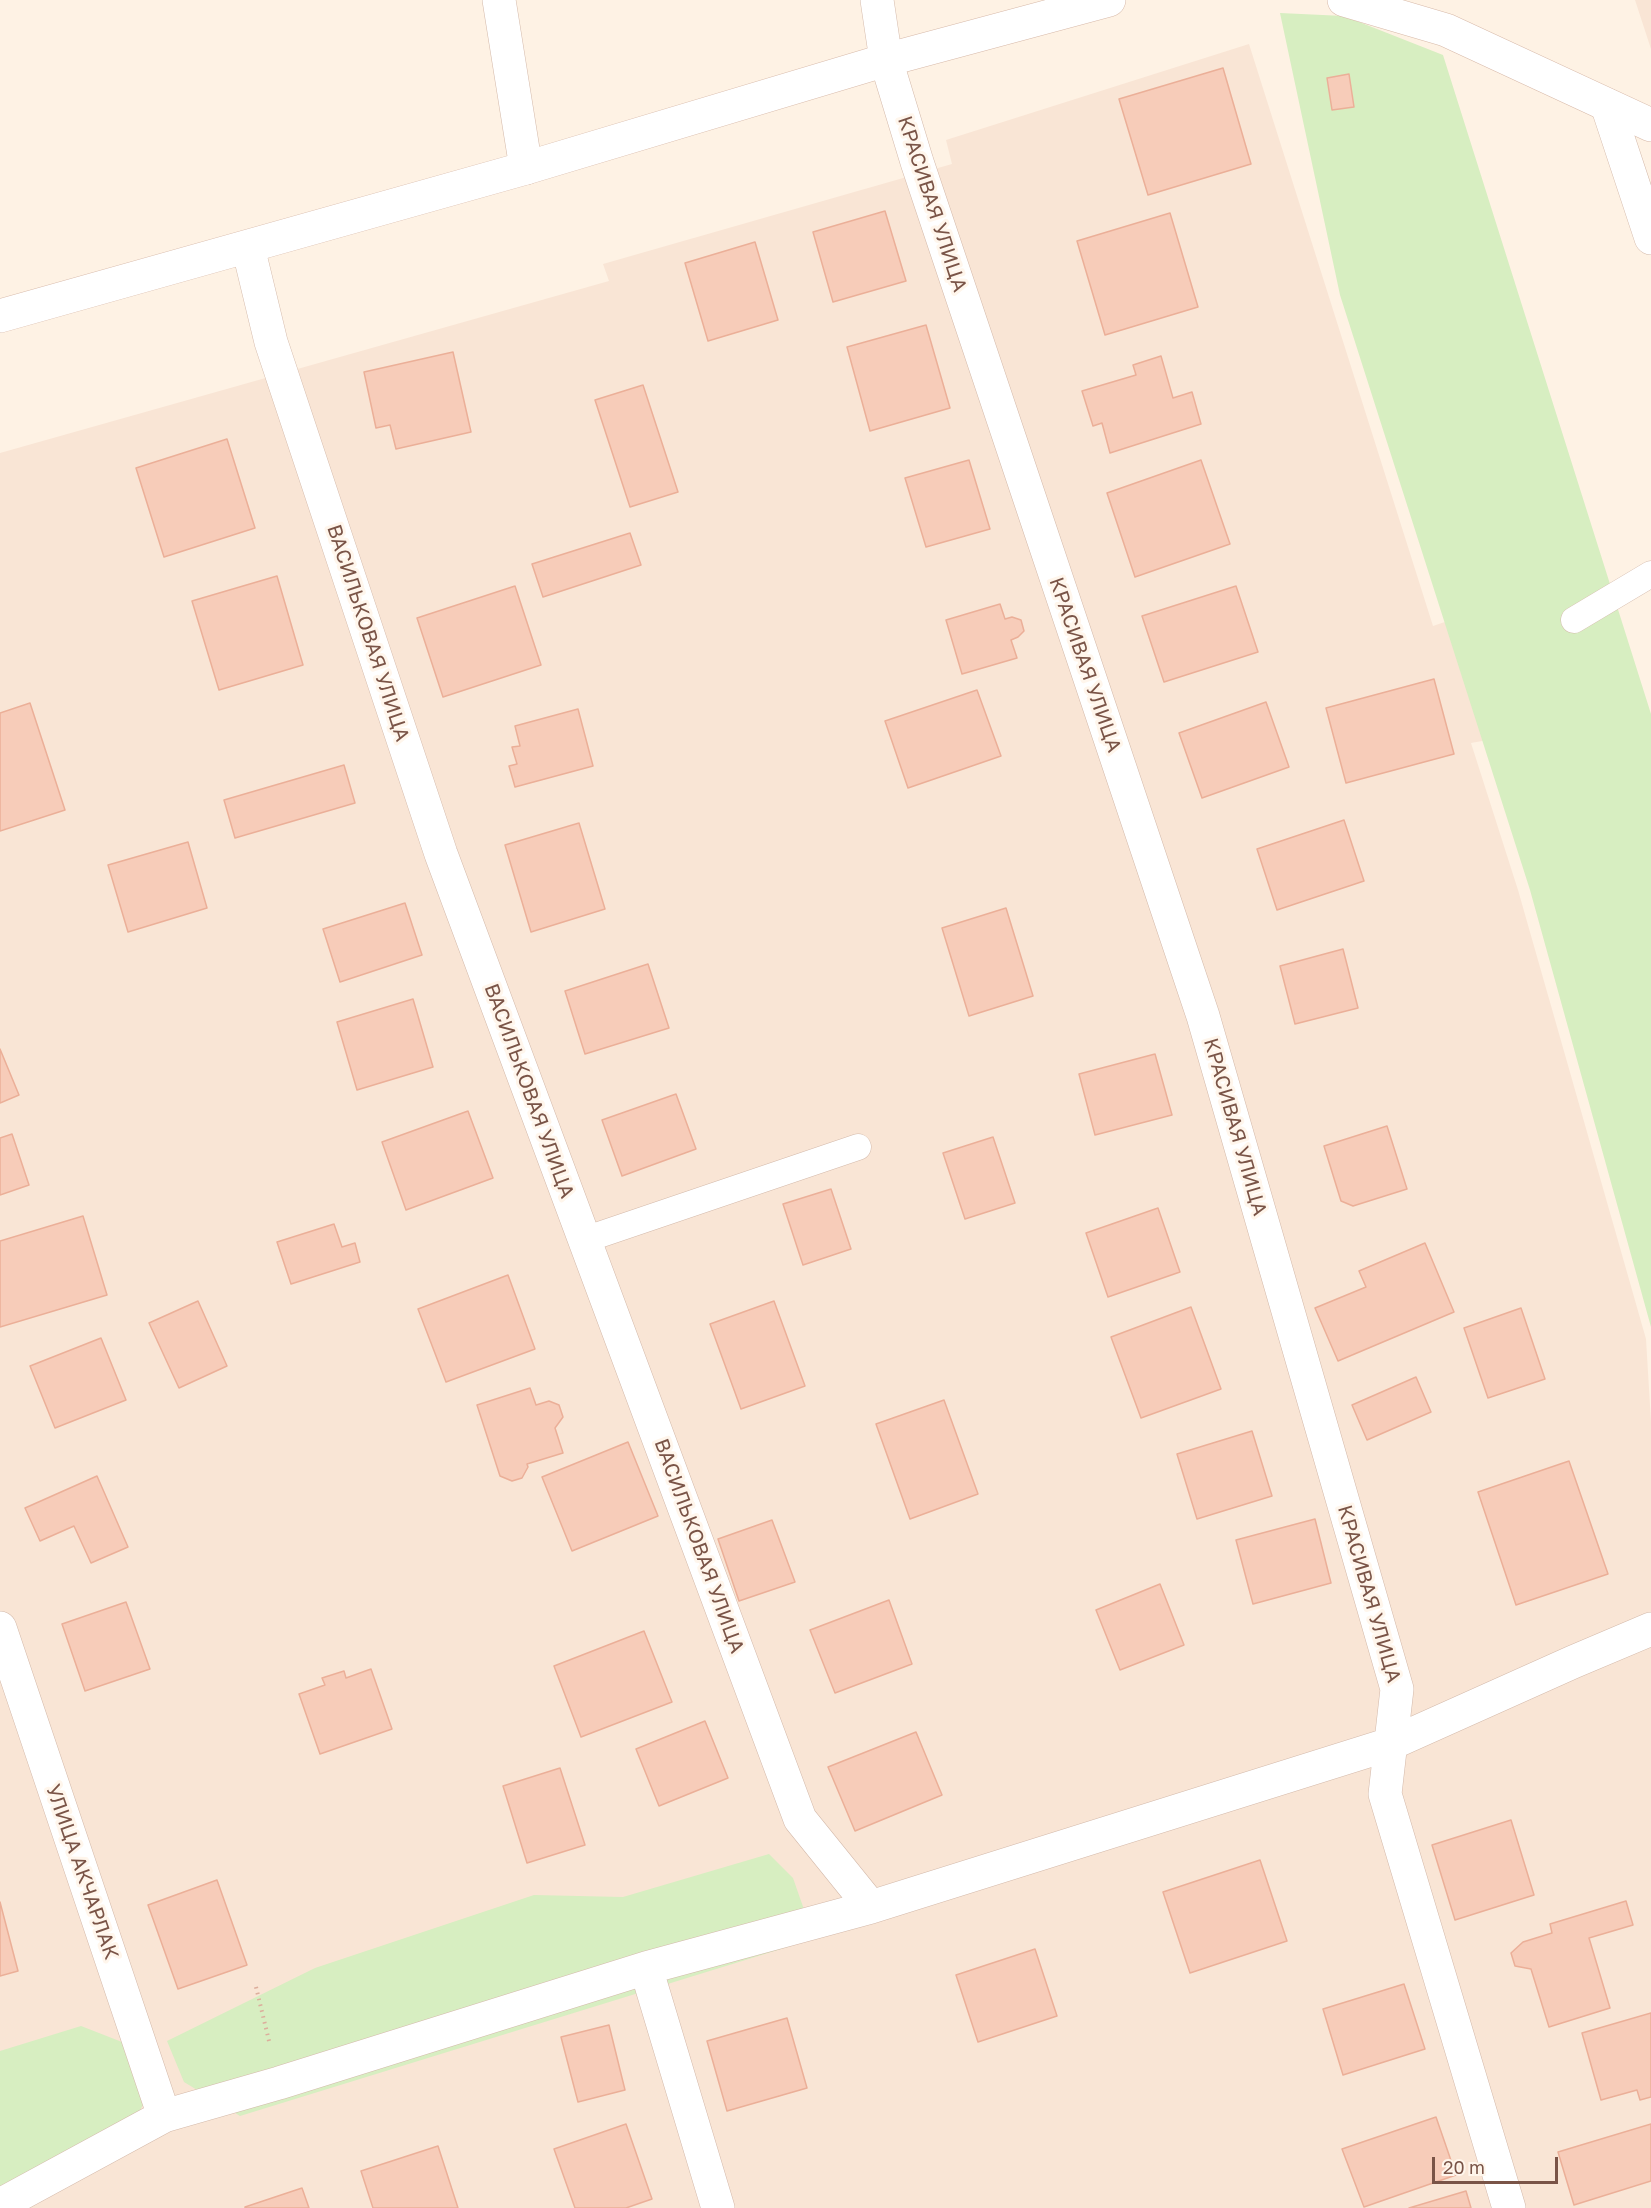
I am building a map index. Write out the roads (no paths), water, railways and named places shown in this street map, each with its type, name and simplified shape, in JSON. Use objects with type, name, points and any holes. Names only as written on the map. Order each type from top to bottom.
[{"type":"street","points":[[500,0],[526,168]]},
{"type":"street","name":"КРАСИВАЯ УЛИЦА","points":[[877,0],[886,60],[920,173],[1203,1016],[1397,1689],[1385,1794],[1509,2208]]},
{"type":"street","points":[[0,316],[526,168],[886,60],[1109,0]]},
{"type":"street","points":[[1344,0],[1446,30],[1651,125]]},
{"type":"street","points":[[1607,105],[1651,238]]},
{"type":"street","name":"ВАСИЛЬКОВАЯ УЛИЦА","points":[[248,247],[271,342],[441,854],[800,1819],[871,1907]]},
{"type":"street","name":"УЛИЦА АКЧАРЛАК","points":[[0,1628],[164,2116]]},
{"type":"street","points":[[0,2205],[164,2116],[279,2084],[646,1968],[871,1907],[1390,1744],[1651,1629]]},
{"type":"street","points":[[646,1968],[717,2208]]},
{"type":"lane","points":[[1574,620],[1651,574]]},
{"type":"lane","points":[[584,1240],[858,1147]]}]
